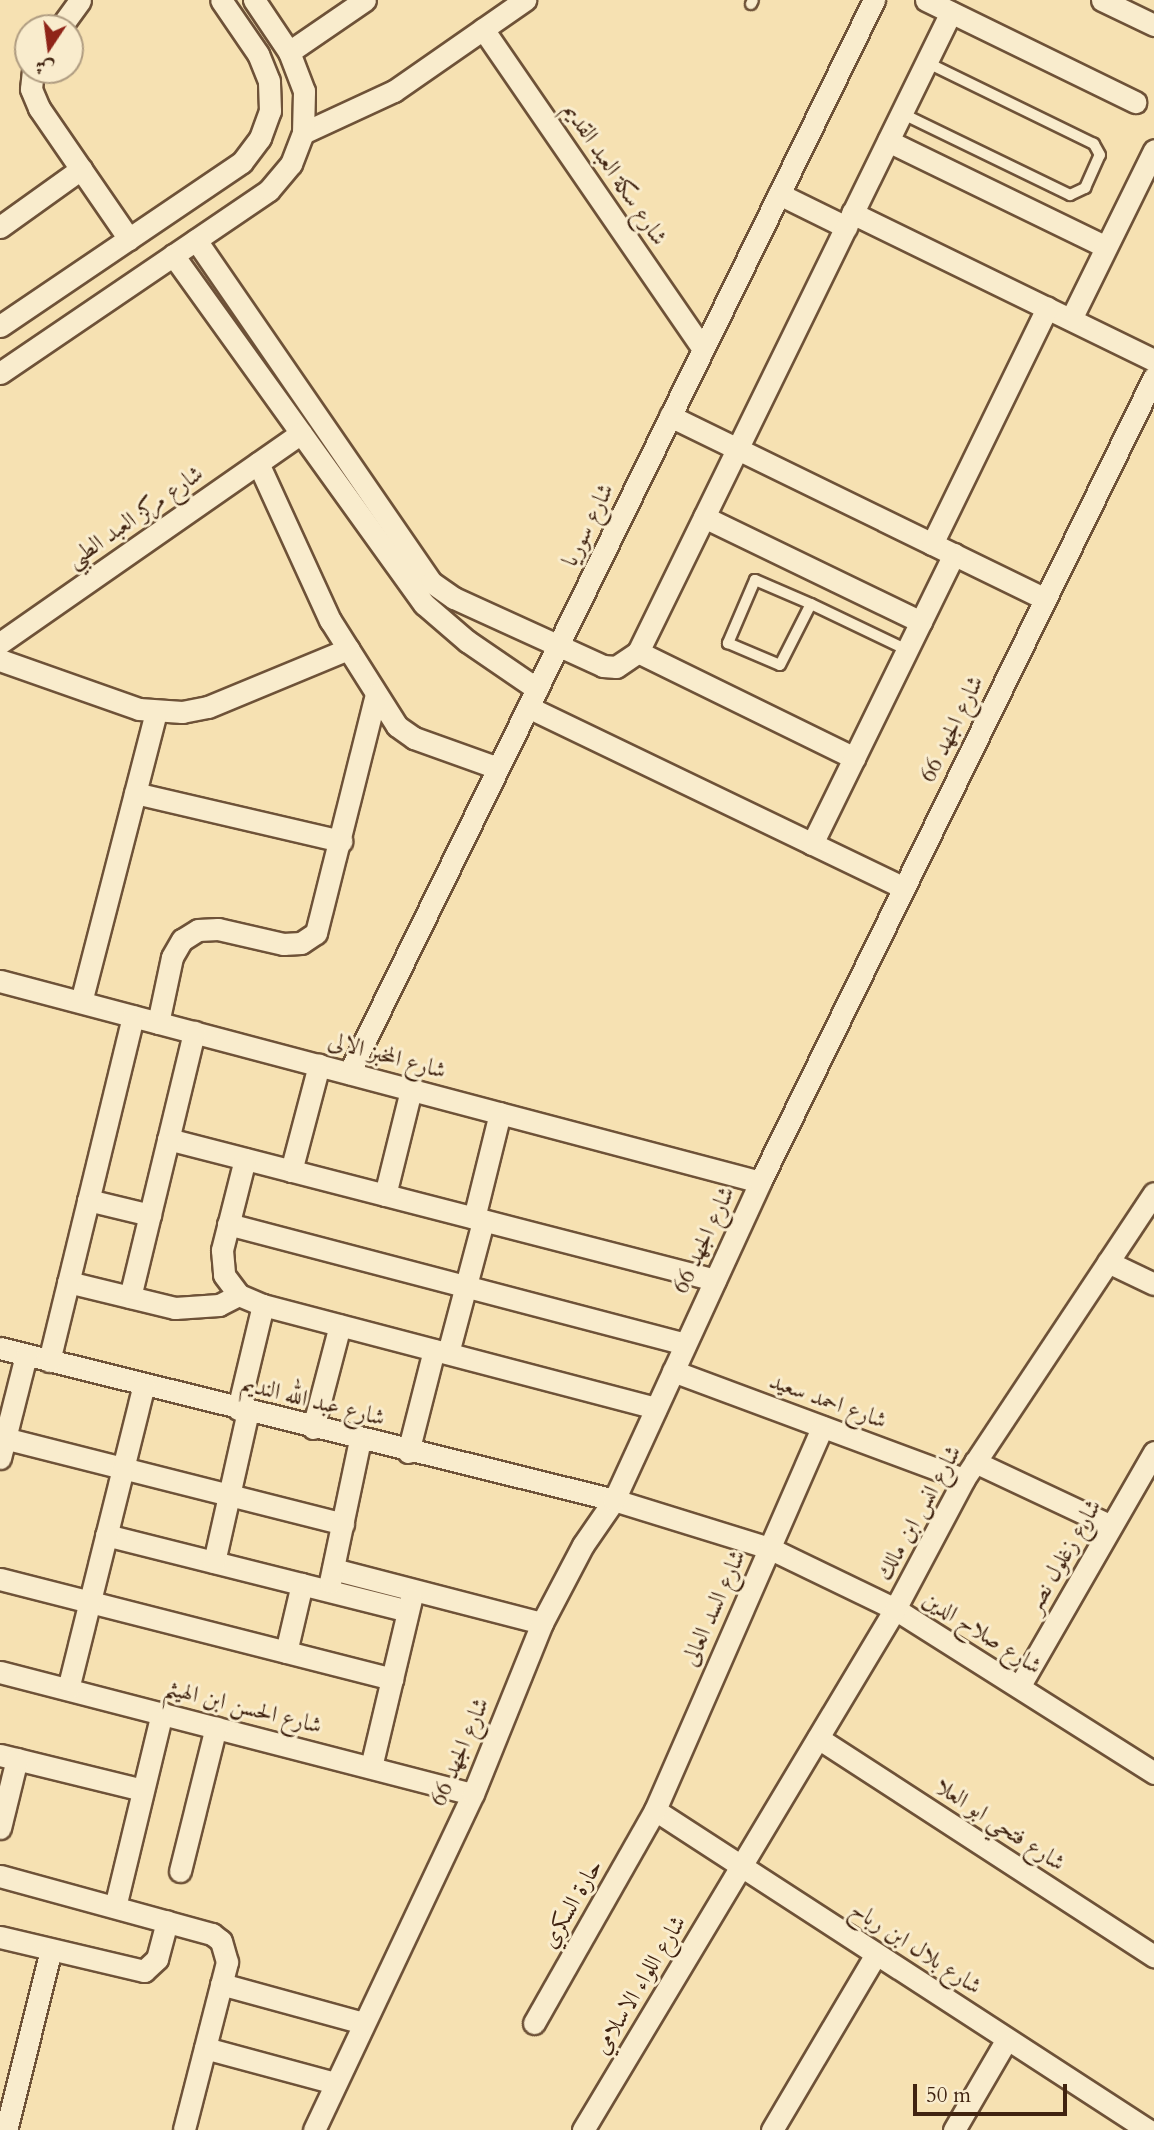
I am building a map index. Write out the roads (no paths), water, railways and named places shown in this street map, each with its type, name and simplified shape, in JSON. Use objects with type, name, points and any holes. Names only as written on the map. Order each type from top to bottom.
[{"type":"street","points":[[0,327],[242,162],[261,138],[270,111],[269,81],[258,54],[221,0]]},
{"type":"street","points":[[0,373],[269,190],[291,164],[303,133],[304,91],[289,52],[254,0]]},
{"type":"street","points":[[289,52],[341,6],[365,0]]},
{"type":"street","points":[[303,133],[394,91],[483,29],[497,8],[525,0]]},
{"type":"street","name":"شارع سوريا","points":[[349,1073],[874,0]]},
{"type":"street","points":[[926,0],[1135,102]]},
{"type":"street","points":[[1101,0],[1154,26]]},
{"type":"street","points":[[196,240],[431,582],[603,666],[616,667],[638,652],[951,12]]},
{"type":"street","name":"شارع سكة العبد القديم","points":[[483,29],[703,349]]},
{"type":"street","points":[[32,84],[39,108],[129,239]]},
{"type":"street","points":[[888,141],[1106,247]]},
{"type":"street","points":[[1071,319],[1154,150]]},
{"type":"street","points":[[1,225],[81,169]]},
{"type":"street","points":[[779,194],[849,220],[1071,319],[1154,360]]},
{"type":"street","points":[[173,256],[424,604],[444,624],[533,698],[812,844],[904,888]]},
{"type":"street","points":[[932,544],[1047,308]]},
{"type":"street","name":"شارع الجهد 66","points":[[314,2130],[473,1794],[542,1623],[583,1545],[614,1500],[760,1182],[1154,377]]},
{"type":"street","points":[[670,416],[1045,599]]},
{"type":"street","name":"شارع مركز العبد الطبي","points":[[0,643],[301,433]]},
{"type":"street","points":[[258,463],[348,649],[405,733],[498,768]]},
{"type":"street","points":[[704,517],[921,622]]},
{"type":"street","points":[[812,844],[954,554]]},
{"type":"street","points":[[0,660],[156,712],[208,707],[348,649]]},
{"type":"street","points":[[638,652],[854,758]]},
{"type":"street","points":[[158,1023],[172,957],[181,940],[198,930],[218,929],[283,944],[301,943],[316,933],[376,694]]},
{"type":"street","points":[[81,1002],[156,712]]},
{"type":"street","points":[[135,793],[341,842]]},
{"type":"street","name":"شارع المخبز الالى","points":[[0,981],[760,1182]]},
{"type":"street","points":[[49,1361],[133,1016]]},
{"type":"street","points":[[130,1297],[194,1032]]},
{"type":"street","points":[[291,1171],[319,1065]]},
{"type":"street","points":[[385,1195],[411,1090]]},
{"type":"street","points":[[408,1452],[441,1351],[466,1286],[500,1114]]},
{"type":"street","points":[[168,1139],[715,1280]]},
{"type":"street","points":[[245,1159],[222,1250],[224,1275],[239,1295],[263,1305],[656,1408]]},
{"type":"street","name":"شارع انس ابن مالك","points":[[742,1867],[895,1609],[970,1471],[1154,1193]]},
{"type":"street","points":[[88,1200],[150,1215]]},
{"type":"street","points":[[228,1224],[685,1344]]},
{"type":"street","points":[[1108,1262],[1154,1284]]},
{"type":"street","points":[[68,1282],[197,1309],[239,1295]]},
{"type":"street","points":[[214,1562],[229,1495],[263,1305]]},
{"type":"street","points":[[313,1428],[340,1325]]},
{"type":"street","name":"شارع عبد الله النديم","points":[[0,1348],[408,1452],[614,1500]]},
{"type":"street","points":[[26,1355],[2,1444],[123,1468],[342,1524]]},
{"type":"street","name":"شارع احمد سعيد","points":[[673,1371],[822,1427],[970,1471],[1111,1526]]},
{"type":"street","points":[[68,1689],[144,1385]]},
{"type":"street","name":"شارع السد العالى","points":[[655,1810],[822,1427]]},
{"type":"street","points":[[328,1591],[360,1440]]},
{"type":"street","name":"شارع زغلول نصر","points":[[1019,1687],[1154,1452]]},
{"type":"street","name":"شارع صلاح الدين","points":[[614,1500],[769,1548],[895,1609],[1152,1769]]},
{"type":"street","points":[[106,1535],[408,1611]]},
{"type":"street","points":[[333,1569],[542,1623]]},
{"type":"street","points":[[0,1579],[391,1679]]},
{"type":"street","points":[[286,1652],[302,1584]]},
{"type":"street","points":[[371,1767],[413,1590]]},
{"type":"street","name":"شارع الحسن ابن الهيثم","points":[[0,1672],[473,1794]]},
{"type":"street","points":[[115,1907],[162,1713]]},
{"type":"street","points":[[180,1871],[216,1727]]},
{"type":"street","name":"شارع فتحي ابو العلا","points":[[818,1738],[1154,1955]]},
{"type":"street","points":[[0,1828],[9,1757],[143,1790]]},
{"type":"street","name":"شارع بلال ابن رباح","points":[[655,1810],[1141,2128]]},
{"type":"street","name":"حارة السكري","points":[[534,2023],[655,1810]]},
{"type":"street","name":"شارع اللواء الاسلامي","points":[[583,2130],[742,1867]]},
{"type":"street","points":[[0,1876],[212,1934],[221,1941],[228,1962],[184,2130]]},
{"type":"street","points":[[0,1937],[144,1971],[157,1959],[166,1921]]},
{"type":"street","points":[[6,2130],[51,1950]]},
{"type":"street","points":[[772,2130],[876,1954]]},
{"type":"street","points":[[221,1984],[363,2023]]},
{"type":"street","points":[[954,2130],[1007,2039]]},
{"type":"street","points":[[205,2048],[335,2083]]},
{"type":"lane","points":[[901,113],[1070,195],[1085,188],[1100,155],[1094,144],[926,62]]},
{"type":"lane","points":[[811,604],[780,665],[728,643],[755,580],[811,604],[907,650]]}]
